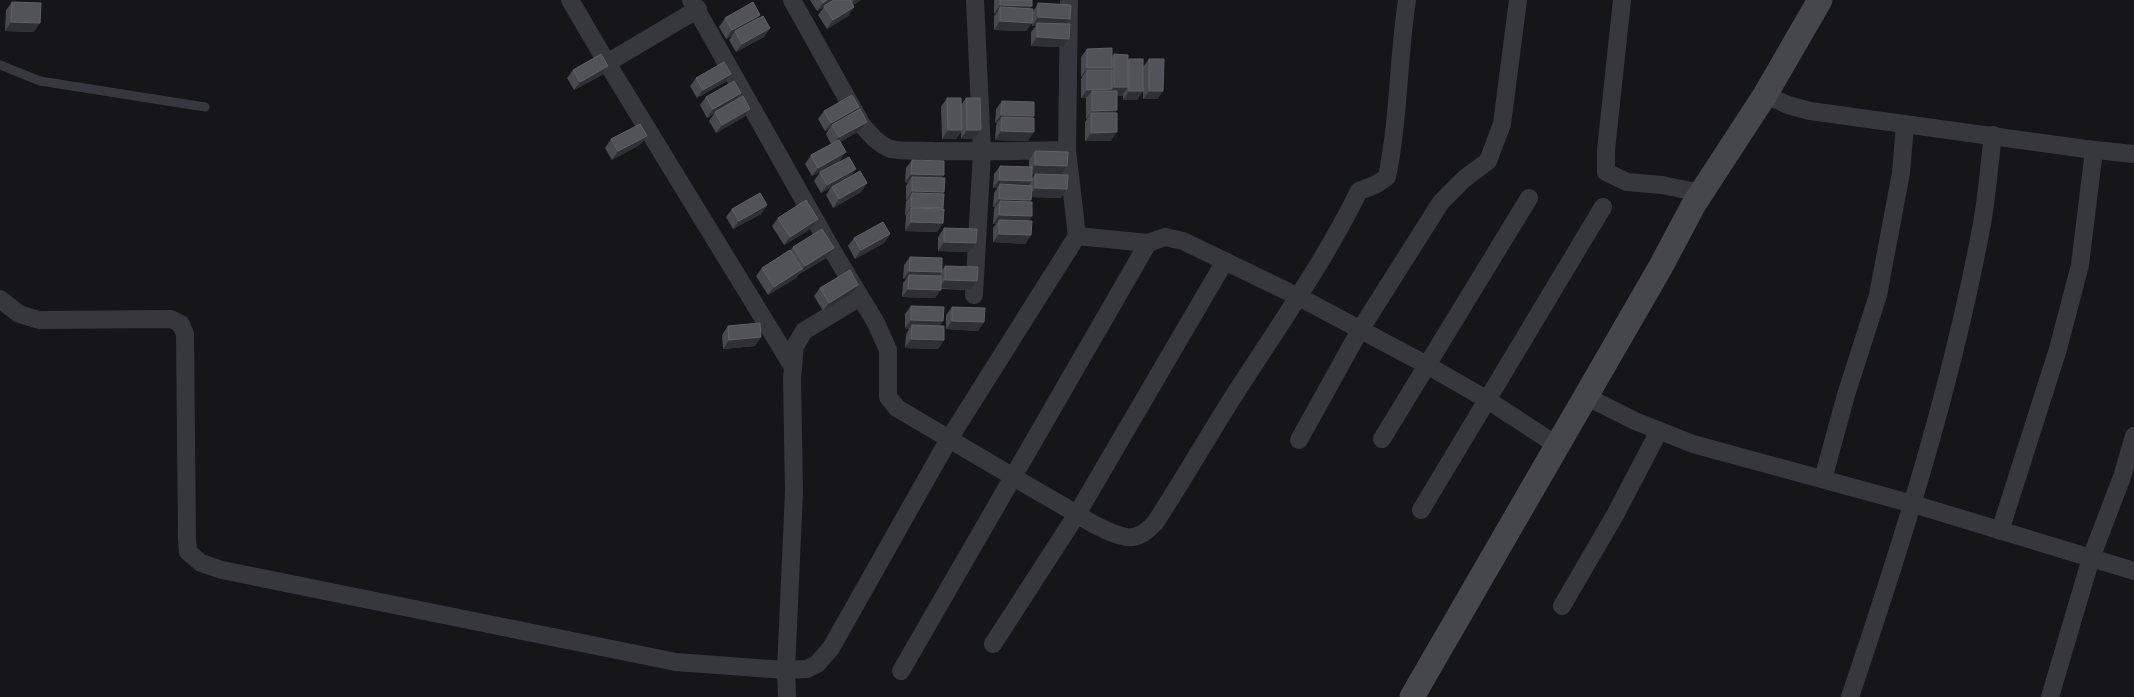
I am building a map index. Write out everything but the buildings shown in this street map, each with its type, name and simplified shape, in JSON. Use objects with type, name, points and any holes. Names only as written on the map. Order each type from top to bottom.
[{"type":"street","points":[[570,0],[793,367]]},
{"type":"street","points":[[792,0],[862,125],[872,137],[891,149],[982,152],[1067,150]]},
{"type":"street","points":[[974,295],[982,152],[975,0]]},
{"type":"street","points":[[0,299],[19,314],[39,320],[171,319],[181,324],[184,334],[188,552],[201,563],[222,570],[676,662],[786,670],[812,668],[823,659],[831,648],[949,439],[1077,236],[1067,150],[1069,0]]},
{"type":"street","points":[[607,63],[694,5],[876,322],[888,350],[890,401],[897,408],[1077,514],[1112,532],[1126,537],[1135,537],[1147,532],[1155,523],[1241,384],[1299,297],[1345,219],[1359,191],[1375,185],[1387,177],[1391,157],[1402,33],[1408,0]]},
{"type":"street","points":[[1299,440],[1360,330],[1441,202],[1464,179],[1488,161],[1502,124],[1518,0]]},
{"type":"street","points":[[1622,0],[1606,150],[1606,172],[1627,182],[1662,185],[1701,193]]},
{"type":"street","points":[[1412,697],[1558,446],[1701,193],[1765,95],[1820,0]]},
{"type":"street","points":[[1765,95],[1788,105],[1810,111],[2134,154]]},
{"type":"street","points":[[1823,479],[1846,395],[1878,295],[1899,182],[1905,125]]},
{"type":"street","points":[[1850,697],[1913,504],[1949,374],[1982,227],[1993,135]]},
{"type":"street","points":[[2000,531],[2058,349],[2080,265],[2094,150]]},
{"type":"street","points":[[1382,439],[1425,364],[1529,198]]},
{"type":"street","points":[[1421,510],[1603,207]]},
{"type":"street","points":[[1077,236],[1148,243],[1165,237],[1183,241],[1299,297],[1425,364],[1486,399],[1558,446]]},
{"type":"street","points":[[900,671],[1148,243]]},
{"type":"street","points":[[993,644],[1077,514],[1225,261]]},
{"type":"street","points":[[787,697],[786,670],[794,492],[793,367],[795,346],[804,331],[860,297]]},
{"type":"street","points":[[1585,396],[1635,421],[1693,444],[1913,504],[2134,572]]},
{"type":"street","points":[[1562,606],[1615,515],[1659,431]]},
{"type":"street","points":[[2050,697],[2091,558],[2122,477],[2134,436]]},
{"type":"lane","points":[[0,65],[40,81],[205,107]]}]
